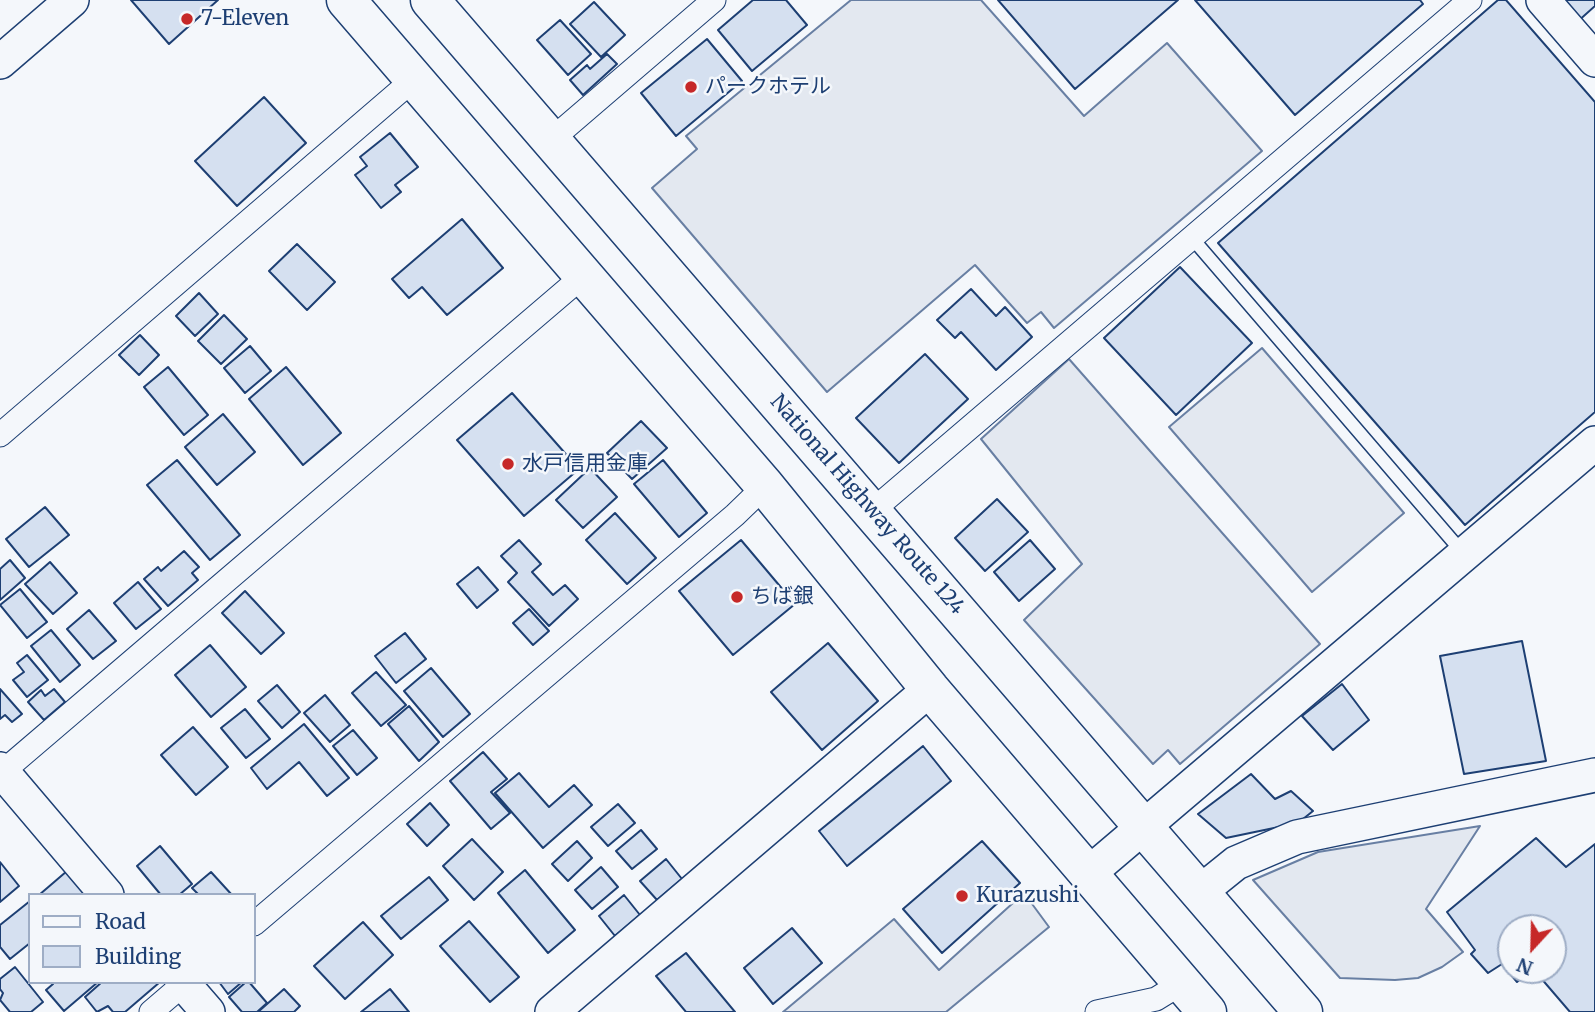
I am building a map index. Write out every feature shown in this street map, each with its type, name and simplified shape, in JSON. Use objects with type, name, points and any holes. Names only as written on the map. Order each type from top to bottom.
[{"type":"highway","points":[[346,0],[765,486],[930,690],[1207,1012]]},
{"type":"highway","name":"National Highway Route 124","points":[[430,0],[1303,1012]]},
{"type":"street","points":[[0,62],[72,0]]},
{"type":"street","points":[[551,140],[714,0]]},
{"type":"street","points":[[872,511],[1470,0]]},
{"type":"street","points":[[1543,0],[1595,60]]},
{"type":"street","points":[[0,435],[414,79]]},
{"type":"street","points":[[105,893],[1,771],[583,276]]},
{"type":"street","points":[[1088,874],[1595,443]]},
{"type":"street","points":[[256,922],[714,533],[765,486]]},
{"type":"street","points":[[565,1008],[930,690]]},
{"type":"street","points":[[1200,892],[1236,863],[1297,838],[1595,775]]},
{"type":"street","points":[[1097,1012],[1156,999],[1182,983]]},
{"type":"street","points":[[151,1012],[183,984]]},
{"type":"street","points":[[185,984],[208,1012]]},
{"type":"lane","points":[[1192,238],[1464,554]]},
{"type":"shaded area","points":[[851,0],[981,0],[1084,116],[1167,43],[1262,151],[1054,328],[1041,312],[1027,323],[975,265],[827,392],[652,188],[697,149],[686,136]]},
{"type":"shaded area","points":[[1262,348],[1404,513],[1312,592],[1169,427]]},
{"type":"shaded area","points":[[1069,359],[1320,644],[1180,764],[1168,750],[1153,764],[1024,620],[1082,564],[981,439]]},
{"type":"shaded area","points":[[1480,826],[1426,909],[1463,952],[1442,967],[1418,978],[1340,978],[1253,880],[1318,852]]},
{"type":"shaded area","points":[[1024,893],[1049,927],[946,1012],[783,1012],[894,919],[939,970]]},
{"type":"building","points":[[131,0],[218,0],[169,44]]},
{"type":"building","points":[[753,0],[786,0],[807,25],[752,71],[718,30]]},
{"type":"building","points":[[998,0],[1178,0],[1075,89]]},
{"type":"building","points":[[1195,0],[1420,0],[1423,4],[1295,115]]},
{"type":"building","points":[[1498,0],[1506,0],[1595,102],[1595,412],[1465,525],[1218,243]]},
{"type":"building","points":[[1556,0],[1595,0],[1595,6],[1576,23]]},
{"type":"building","points":[[594,2],[625,35],[601,57],[570,24]]},
{"type":"building","points":[[560,20],[591,54],[568,75],[537,40]]},
{"type":"building","name":"パークホテル","points":[[707,39],[742,81],[676,136],[641,93]]},
{"type":"building","points":[[607,54],[617,64],[583,95],[570,80],[587,65],[590,69]]},
{"type":"building","points":[[264,97],[306,143],[237,206],[195,161]]},
{"type":"building","points":[[390,133],[418,167],[395,185],[401,192],[381,208],[355,175],[367,166],[360,157]]},
{"type":"building","points":[[462,219],[503,268],[447,315],[422,287],[409,298],[392,279]]},
{"type":"building","points":[[297,244],[335,282],[307,310],[269,271]]},
{"type":"building","points":[[1180,267],[1252,343],[1176,415],[1104,338]]},
{"type":"building","points":[[971,289],[996,316],[1005,307],[1032,337],[996,370],[961,332],[955,338],[937,320]]},
{"type":"building","points":[[199,293],[218,314],[195,336],[176,316]]},
{"type":"building","points":[[224,315],[247,339],[221,364],[198,341]]},
{"type":"building","points":[[140,335],[159,355],[139,375],[119,355]]},
{"type":"building","points":[[250,346],[271,371],[245,393],[224,368]]},
{"type":"building","points":[[925,354],[968,399],[899,463],[856,418]]},
{"type":"building","points":[[168,367],[208,415],[184,435],[144,387]]},
{"type":"building","points":[[286,367],[341,433],[303,465],[249,399]]},
{"type":"building","points":[[512,393],[579,469],[524,516],[457,440]]},
{"type":"building","points":[[223,414],[255,452],[217,485],[185,447]]},
{"type":"building","points":[[641,421],[667,448],[632,479],[607,453]]},
{"type":"building","points":[[177,460],[240,535],[210,560],[147,485]]},
{"type":"building","points":[[663,460],[707,513],[679,537],[634,484]]},
{"type":"building","points":[[590,468],[617,497],[583,528],[556,500]]},
{"type":"building","points":[[997,499],[1028,532],[985,571],[955,538]]},
{"type":"building","points":[[45,507],[69,535],[29,567],[6,539]]},
{"type":"building","points":[[615,513],[656,558],[627,584],[586,540]]},
{"type":"building","points":[[519,540],[541,564],[532,572],[553,595],[565,585],[578,599],[549,626],[508,582],[517,573],[501,556]]},
{"type":"building","name":"ちば銀","points":[[741,540],[795,604],[733,655],[679,591]]},
{"type":"building","points":[[1030,540],[1055,569],[1019,601],[994,572]]},
{"type":"building","points":[[184,551],[199,567],[192,573],[198,580],[168,606],[144,579],[158,567],[161,571]]},
{"type":"building","points":[[10,560],[25,578],[0,600],[0,569]]},
{"type":"building","points":[[50,562],[77,593],[53,614],[25,584]]},
{"type":"building","points":[[478,567],[498,590],[477,608],[457,584]]},
{"type":"building","points":[[138,582],[161,609],[136,629],[114,603]]},
{"type":"building","points":[[20,589],[47,622],[27,638],[0,605]]},
{"type":"building","points":[[245,591],[284,633],[261,654],[222,613]]},
{"type":"building","points":[[529,609],[549,631],[533,645],[513,623]]},
{"type":"building","points":[[89,610],[116,641],[93,659],[67,629]]},
{"type":"building","points":[[51,630],[80,665],[60,682],[31,646]]},
{"type":"building","points":[[405,633],[426,659],[396,683],[375,656]]},
{"type":"building","points":[[1522,641],[1546,761],[1464,774],[1440,656]]},
{"type":"building","points":[[828,643],[878,701],[822,750],[771,692]]},
{"type":"building","points":[[210,645],[246,687],[211,717],[175,675]]},
{"type":"building","points":[[27,655],[48,680],[27,697],[13,680],[24,672],[17,663]]},
{"type":"building","points":[[431,668],[470,714],[443,737],[404,691]]},
{"type":"building","points":[[376,672],[406,705],[381,726],[352,693]]},
{"type":"building","points":[[1342,684],[1369,720],[1333,750],[1302,716]]},
{"type":"building","points":[[277,685],[300,712],[282,728],[258,701]]},
{"type":"building","points":[[0,689],[22,714],[12,722],[5,715],[0,719]]},
{"type":"building","points":[[54,689],[65,702],[44,720],[28,702],[41,690],[45,696]]},
{"type":"building","points":[[325,695],[350,725],[330,742],[304,713]]},
{"type":"building","points":[[409,706],[439,742],[419,761],[388,724]]},
{"type":"building","points":[[245,709],[270,739],[246,758],[221,728]]},
{"type":"building","points":[[304,724],[349,778],[327,796],[299,762],[267,789],[251,768]]},
{"type":"building","points":[[193,727],[228,767],[196,795],[161,755]]},
{"type":"building","points":[[353,730],[377,758],[357,775],[333,746]]},
{"type":"building","points":[[923,746],[951,781],[847,866],[819,831]]},
{"type":"building","points":[[483,752],[507,779],[491,792],[510,813],[491,829],[450,781]]},
{"type":"building","points":[[519,773],[549,807],[574,785],[592,805],[543,848],[495,793]]},
{"type":"building","points":[[1251,774],[1275,799],[1291,791],[1313,811],[1298,823],[1226,838],[1198,814]]},
{"type":"building","points":[[430,803],[449,825],[427,846],[407,824]]},
{"type":"building","points":[[618,804],[635,823],[608,846],[591,827]]},
{"type":"building","points":[[641,830],[657,849],[632,869],[616,851]]},
{"type":"building","points":[[1536,838],[1566,867],[1595,844],[1595,1012],[1570,1012],[1546,984],[1567,984],[1567,914],[1497,914],[1497,967],[1488,973],[1471,954],[1475,950],[1447,912]]},
{"type":"building","points":[[472,839],[503,872],[474,900],[443,866]]},
{"type":"building","points":[[577,841],[592,858],[568,881],[552,864]]},
{"type":"building","name":"Kurazushi","points":[[982,841],[1020,883],[942,953],[903,909]]},
{"type":"building","points":[[160,846],[192,884],[181,893],[159,893],[137,866]]},
{"type":"building","points":[[666,859],[682,879],[657,900],[640,881]]},
{"type":"building","points":[[0,862],[19,886],[0,902]]},
{"type":"building","points":[[601,867],[618,887],[592,909],[575,890]]},
{"type":"building","points":[[525,870],[575,930],[548,953],[498,893]]},
{"type":"building","points":[[67,871],[84,893],[41,893]]},
{"type":"building","points":[[211,872],[230,893],[197,893],[192,888]]},
{"type":"building","points":[[429,877],[448,900],[401,939],[381,916]]},
{"type":"building","points":[[624,895],[640,915],[615,936],[599,916]]},
{"type":"building","points":[[28,903],[28,945],[10,959],[0,947],[0,925]]},
{"type":"building","points":[[469,921],[519,977],[490,1002],[440,946]]},
{"type":"building","points":[[363,922],[393,955],[345,999],[314,966]]},
{"type":"building","points":[[792,928],[822,963],[773,1004],[744,968]]},
{"type":"building","points":[[686,953],[735,1012],[686,1012],[656,976]]},
{"type":"building","points":[[15,967],[43,1002],[31,1012],[10,1012],[0,1000],[3,993],[0,979]]},
{"type":"building","points":[[53,984],[96,984],[64,1011],[46,990]]},
{"type":"building","points":[[100,984],[158,984],[125,1012],[113,1012],[108,1006],[97,1012],[85,997]]},
{"type":"building","points":[[220,984],[240,984],[228,994]]},
{"type":"building","points":[[244,984],[251,984],[267,1003],[257,1012],[242,1012],[229,997]]},
{"type":"building","points":[[284,989],[300,1006],[294,1012],[258,1012]]},
{"type":"building","points":[[390,989],[409,1012],[361,1012]]},
{"type":"place","name":"7-Eleven","points":[[187,19]]},
{"type":"place","name":"パークホテル","points":[[691,87]]},
{"type":"place","name":"水戸信用金庫","points":[[508,464]]},
{"type":"place","name":"ちば銀","points":[[737,597]]},
{"type":"place","name":"Kurazushi","points":[[962,896]]}]
